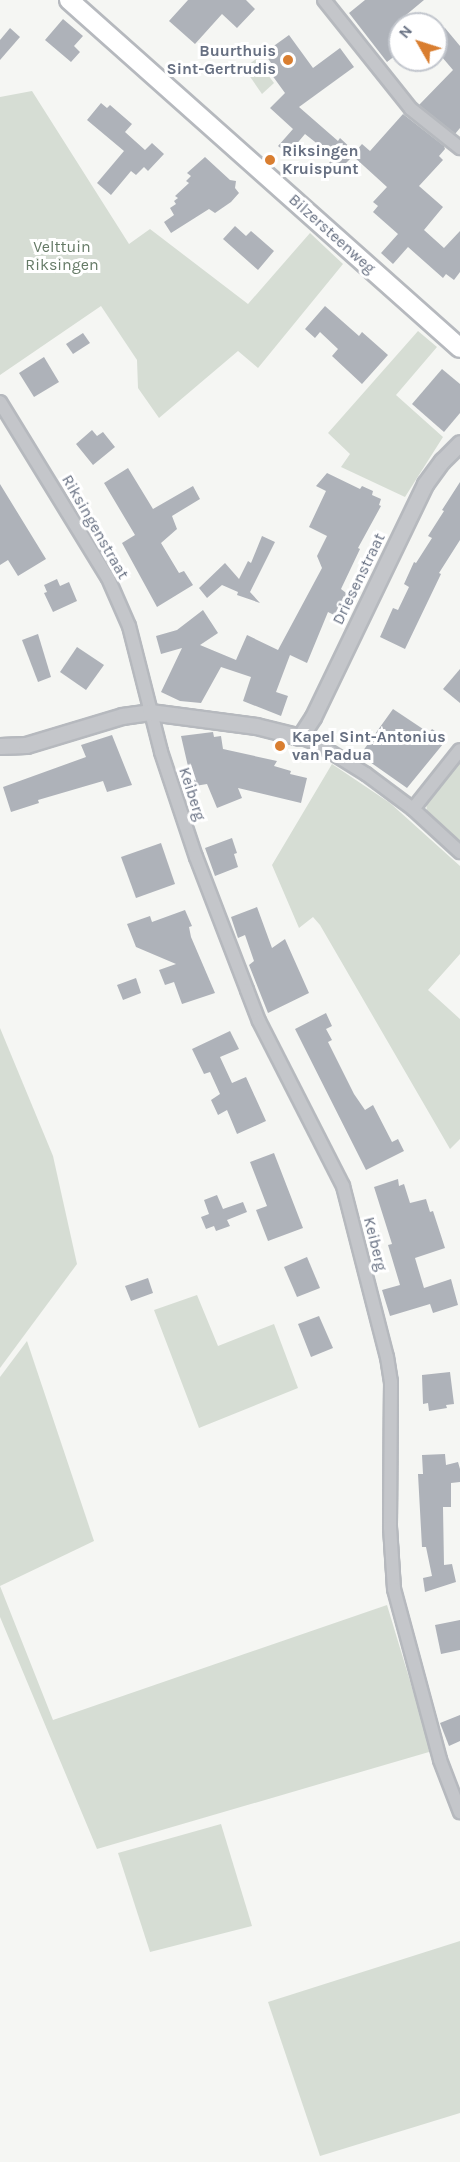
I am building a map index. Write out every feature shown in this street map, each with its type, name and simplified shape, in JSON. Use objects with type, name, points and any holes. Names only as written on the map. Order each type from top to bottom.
[{"type":"main road","name":"Bilzersteenweg","points":[[69,0],[460,348]]},
{"type":"street","points":[[324,0],[411,110],[460,148]]},
{"type":"street","name":"Riksingenstraat","points":[[0,402],[108,578],[129,626],[150,712]]},
{"type":"street","name":"Driesenstraat","points":[[300,737],[313,717],[425,484],[442,461],[460,443]]},
{"type":"street","points":[[0,746],[26,744],[122,716],[150,712],[256,726],[316,743],[366,774],[413,809],[460,852]]},
{"type":"street","name":"Keiberg","points":[[150,712],[196,857],[259,1021],[343,1186],[387,1357],[391,1382],[390,1527],[394,1589],[440,1760],[460,1812]]},
{"type":"street","points":[[413,809],[460,750]]},
{"type":"green space","points":[[256,59],[274,83],[262,94],[244,68]]},
{"type":"green space","name":"Velttuin Riksingen","points":[[32,91],[129,244],[150,229],[248,304],[310,233],[343,264],[258,368],[238,351],[159,418],[138,388],[137,360],[101,306],[0,375],[0,97]]},
{"type":"green space","points":[[418,331],[437,347],[396,395],[443,437],[405,497],[341,467],[350,454],[328,433]]},
{"type":"green space","points":[[460,760],[460,843],[427,814],[426,801]]},
{"type":"green space","points":[[332,764],[390,803],[460,866],[460,954],[428,990],[460,1019],[460,1139],[450,1149],[320,925],[313,917],[299,928],[272,865]]},
{"type":"green space","points":[[0,1028],[53,1156],[77,1264],[0,1368]]},
{"type":"green space","points":[[197,1295],[218,1346],[274,1324],[298,1388],[199,1428],[154,1310]]},
{"type":"green space","points":[[27,1341],[94,1541],[0,1586],[0,1377]]},
{"type":"green space","points":[[0,1586],[53,1720],[387,1605],[430,1747],[429,1752],[97,1849],[0,1617]]},
{"type":"green space","points":[[221,1824],[252,1926],[150,1952],[118,1853]]},
{"type":"green space","points":[[460,1941],[460,2113],[320,2156],[268,2002]]},
{"type":"building","points":[[188,0],[246,0],[255,9],[237,28],[222,14],[195,44],[169,21]]},
{"type":"building","points":[[365,0],[424,0],[410,12],[388,12],[387,62],[349,13]]},
{"type":"building","points":[[63,19],[83,36],[74,46],[80,52],[71,62],[45,40]]},
{"type":"building","points":[[10,28],[20,37],[0,60],[0,40]]},
{"type":"building","points":[[448,32],[460,46],[460,128],[455,134],[419,105],[453,70],[448,64]]},
{"type":"building","points":[[289,35],[313,68],[340,48],[354,67],[299,107],[338,141],[340,138],[355,152],[362,144],[370,151],[403,114],[444,146],[445,149],[439,156],[443,160],[419,186],[443,207],[424,230],[444,248],[460,231],[460,272],[454,280],[446,274],[443,278],[408,247],[393,264],[381,253],[398,234],[373,212],[378,206],[373,202],[387,187],[353,156],[338,171],[329,163],[334,157],[305,134],[288,154],[278,146],[293,129],[270,108],[285,93],[269,71],[274,67],[264,53]]},
{"type":"building","points":[[101,103],[107,108],[110,105],[132,124],[125,132],[145,150],[152,143],[164,154],[148,171],[144,167],[136,175],[131,171],[111,195],[97,183],[124,151],[87,120]]},
{"type":"building","points":[[205,157],[230,180],[236,181],[235,188],[239,193],[215,213],[209,209],[171,233],[164,222],[174,215],[170,208],[176,204],[174,201],[178,198],[175,196],[189,183],[186,181],[191,176],[187,173]]},
{"type":"building","points":[[235,226],[246,236],[251,231],[274,251],[258,270],[223,239]]},
{"type":"building","points":[[325,306],[359,336],[362,332],[388,355],[362,384],[332,356],[338,349],[320,332],[315,338],[305,329]]},
{"type":"building","points":[[83,333],[90,343],[73,354],[66,344]]},
{"type":"building","points":[[44,357],[59,382],[34,397],[19,373]]},
{"type":"building","points":[[442,369],[460,384],[460,413],[444,432],[412,404]]},
{"type":"building","points":[[92,430],[97,436],[103,432],[115,447],[93,465],[76,444]]},
{"type":"building","points":[[128,468],[153,509],[193,486],[200,499],[172,516],[177,529],[161,543],[179,573],[184,571],[193,585],[157,607],[122,543],[135,535],[104,483]]},
{"type":"building","points":[[327,473],[360,489],[362,486],[373,491],[372,495],[381,499],[379,505],[381,506],[358,548],[360,549],[341,589],[355,600],[348,614],[341,611],[338,617],[328,612],[307,663],[290,655],[276,692],[288,696],[281,716],[243,701],[251,677],[221,667],[201,703],[180,701],[161,692],[182,648],[161,654],[156,636],[177,630],[203,610],[218,633],[200,645],[236,660],[247,635],[278,650],[322,568],[317,556],[327,536],[309,527],[326,491],[316,486]]},
{"type":"building","points":[[460,482],[460,540],[439,573],[441,574],[405,649],[380,637],[393,608],[398,610],[409,587],[404,584],[414,562],[416,563],[432,538],[428,536]]},
{"type":"building","points":[[0,484],[46,559],[18,576],[8,560],[0,565]]},
{"type":"building","points":[[262,536],[275,542],[250,592],[260,603],[237,595],[238,592],[222,585],[207,598],[199,588],[225,563],[239,579],[248,561],[251,563]]},
{"type":"building","points":[[57,579],[60,586],[69,582],[77,601],[53,612],[44,593],[47,592],[44,585]]},
{"type":"building","points":[[38,634],[51,677],[38,682],[22,640]]},
{"type":"building","points":[[77,647],[104,665],[86,690],[60,672]]},
{"type":"building","points":[[460,669],[460,703],[443,689]]},
{"type":"building","points":[[393,709],[429,733],[432,729],[442,736],[440,741],[443,744],[407,788],[360,755]]},
{"type":"building","points":[[213,732],[214,737],[221,736],[223,749],[277,761],[274,766],[291,771],[290,774],[307,778],[301,803],[238,788],[242,798],[217,808],[207,784],[195,786],[193,775],[190,775],[181,736]]},
{"type":"building","points":[[112,735],[132,785],[107,792],[103,781],[38,800],[39,803],[11,812],[3,787],[86,757],[81,745]]},
{"type":"building","points":[[232,838],[237,853],[234,854],[238,867],[215,876],[205,848]]},
{"type":"building","points":[[161,843],[175,884],[136,898],[121,857]]},
{"type":"building","points":[[257,907],[272,948],[285,939],[309,993],[268,1013],[249,965],[254,961],[245,935],[238,938],[231,917]]},
{"type":"building","points":[[185,910],[192,926],[189,927],[191,937],[215,993],[182,1004],[174,982],[165,985],[159,970],[176,964],[136,947],[127,924],[150,916],[152,922]]},
{"type":"building","points":[[136,978],[141,993],[123,1000],[117,985]]},
{"type":"building","points":[[326,1013],[332,1026],[326,1029],[332,1040],[328,1042],[354,1094],[365,1110],[373,1105],[392,1142],[398,1139],[404,1151],[366,1170],[295,1029]]},
{"type":"building","points":[[230,1031],[239,1049],[220,1057],[232,1083],[246,1077],[266,1121],[237,1134],[227,1110],[218,1115],[211,1100],[220,1094],[210,1072],[204,1074],[192,1049]]},
{"type":"building","points":[[274,1153],[303,1228],[268,1241],[256,1210],[267,1206],[250,1162]]},
{"type":"building","points":[[398,1179],[399,1186],[404,1184],[410,1203],[426,1199],[430,1212],[433,1211],[445,1248],[415,1258],[424,1288],[451,1279],[458,1305],[433,1313],[430,1304],[390,1316],[382,1290],[400,1285],[388,1245],[392,1244],[374,1187]]},
{"type":"building","points":[[217,1195],[223,1209],[243,1202],[247,1212],[227,1220],[230,1226],[216,1231],[214,1226],[206,1229],[201,1217],[209,1214],[204,1200]]},
{"type":"building","points":[[307,1257],[320,1288],[297,1297],[284,1267]]},
{"type":"building","points":[[148,1278],[153,1293],[131,1301],[125,1286]]},
{"type":"building","points":[[319,1316],[333,1348],[311,1357],[298,1324]]},
{"type":"building","points":[[450,1372],[454,1404],[446,1405],[447,1408],[429,1411],[428,1403],[423,1404],[422,1375]]},
{"type":"building","points":[[445,1454],[446,1465],[458,1462],[460,1469],[460,1482],[451,1483],[451,1507],[443,1507],[444,1565],[452,1564],[456,1582],[425,1592],[423,1578],[432,1576],[426,1547],[422,1547],[418,1474],[423,1474],[422,1455]]},
{"type":"building","points":[[460,1620],[460,1650],[441,1654],[435,1625]]},
{"type":"building","points":[[460,1715],[460,1741],[449,1746],[440,1723]]},
{"type":"place","name":"Buurthuis Sint-Gertrudis","points":[[288,60]]},
{"type":"place","name":"Riksingen Kruispunt","points":[[270,160]]},
{"type":"place","name":"Kapel Sint-Antonius van Padua","points":[[280,746]]}]
